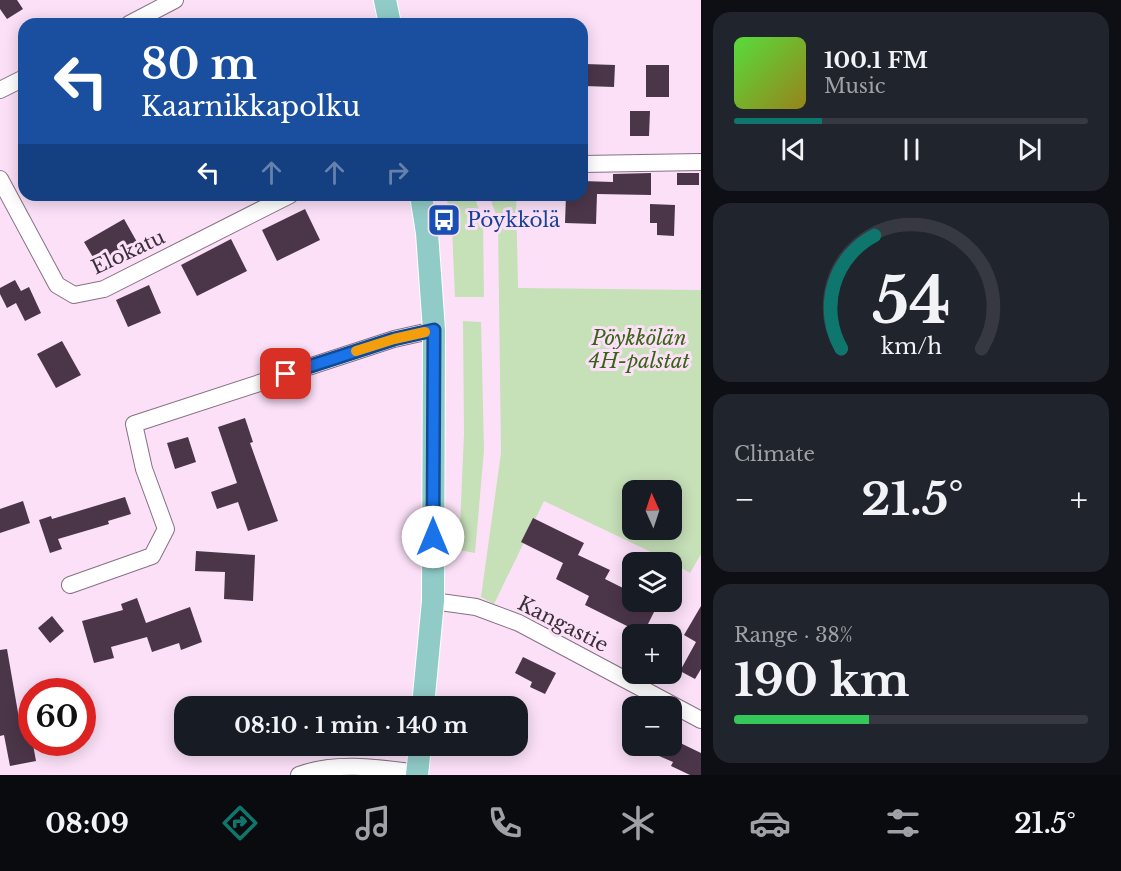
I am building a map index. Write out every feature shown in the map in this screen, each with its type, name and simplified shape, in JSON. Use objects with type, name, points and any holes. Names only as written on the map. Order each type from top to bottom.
[{"type":"main road","points":[[385,0],[389,18]]},
{"type":"main road","points":[[422,201],[427,233],[434,330],[433,601],[424,696]]},
{"type":"main road","points":[[417,774],[419,756]]},
{"type":"street","points":[[140,18],[175,0]]},
{"type":"street","points":[[0,90],[18,81]]},
{"type":"street","points":[[588,164],[701,162]]},
{"type":"street","name":"Elokatu","points":[[0,179],[57,285],[74,295],[104,289],[278,201]]},
{"type":"street","points":[[70,585],[152,556],[166,529],[144,469],[134,424],[394,339],[434,330]]},
{"type":"street","name":"Kangastie","points":[[433,601],[476,607],[519,623],[701,720]]},
{"type":"street","points":[[299,775],[309,771],[336,768],[378,768],[417,774]]},
{"type":"green space","points":[[447,201],[476,201],[483,222],[484,297],[455,297],[452,228]]},
{"type":"green space","name":"Pöykkölän 4H-palstat","points":[[491,201],[516,201],[518,288],[701,290],[701,554],[690,573],[682,568],[682,552],[651,552],[626,540],[682,540],[682,480],[622,480],[622,538],[544,501],[494,604],[481,597],[501,453],[498,220]]},
{"type":"green space","points":[[463,321],[481,322],[484,450],[475,553],[459,550],[464,434]]},
{"type":"building","points":[[0,0],[17,0],[23,9],[7,19],[0,9]]},
{"type":"building","points":[[588,64],[615,65],[614,87],[588,86]]},
{"type":"building","points":[[646,65],[669,65],[669,97],[646,97]]},
{"type":"building","points":[[630,111],[650,111],[649,136],[630,136]]},
{"type":"building","points":[[651,173],[651,195],[597,194],[596,224],[565,223],[566,201],[588,201],[588,181],[613,182],[613,174]]},
{"type":"building","points":[[677,173],[699,173],[699,185],[677,185]]},
{"type":"building","points":[[650,204],[675,205],[674,236],[657,235],[657,223],[650,223]]},
{"type":"building","points":[[305,209],[320,240],[277,261],[262,230]]},
{"type":"building","points":[[124,219],[137,242],[97,264],[84,242]]},
{"type":"building","points":[[231,239],[247,271],[197,296],[181,265]]},
{"type":"building","points":[[15,280],[21,291],[29,287],[41,313],[25,321],[16,303],[7,308],[0,294],[0,288]]},
{"type":"building","points":[[149,285],[161,313],[128,327],[116,300]]},
{"type":"building","points":[[62,341],[81,375],[56,388],[37,354]]},
{"type":"building","points":[[245,418],[253,442],[250,443],[278,521],[248,531],[238,502],[217,509],[211,492],[237,483],[218,427]]},
{"type":"building","points":[[188,437],[196,462],[175,469],[167,443]]},
{"type":"building","points":[[125,497],[131,514],[108,521],[109,524],[58,539],[62,549],[50,553],[39,520],[51,516],[52,519]]},
{"type":"building","points":[[23,501],[30,523],[0,533],[0,509]]},
{"type":"building","points":[[533,518],[584,543],[578,555],[610,570],[605,579],[622,588],[622,612],[654,612],[648,624],[623,624],[585,605],[589,596],[556,579],[563,563],[521,542]]},
{"type":"building","points":[[196,551],[255,555],[253,601],[224,599],[225,572],[195,571]]},
{"type":"building","points":[[137,598],[146,623],[190,607],[202,642],[181,650],[179,643],[152,652],[147,637],[111,647],[114,658],[94,663],[82,621],[123,610],[121,604]]},
{"type":"building","points":[[701,606],[701,669],[695,679],[682,672],[682,667],[696,642],[684,635]]},
{"type":"building","points":[[52,616],[64,631],[50,643],[38,628]]},
{"type":"building","points":[[7,649],[18,713],[18,756],[35,756],[36,761],[10,766],[4,735],[0,736],[0,650]]},
{"type":"building","points":[[523,657],[556,673],[545,694],[530,687],[532,682],[515,673]]},
{"type":"building","points":[[682,744],[701,753],[701,775],[690,775],[671,766],[673,762],[659,756],[682,756]]},
{"type":"slow traffic","points":[[356,351],[425,332]]},
{"type":"place","name":"Pöykkölä","points":[[444,220]]},
{"type":"route","points":[[286,374],[394,339],[434,330],[433,537]]}]
